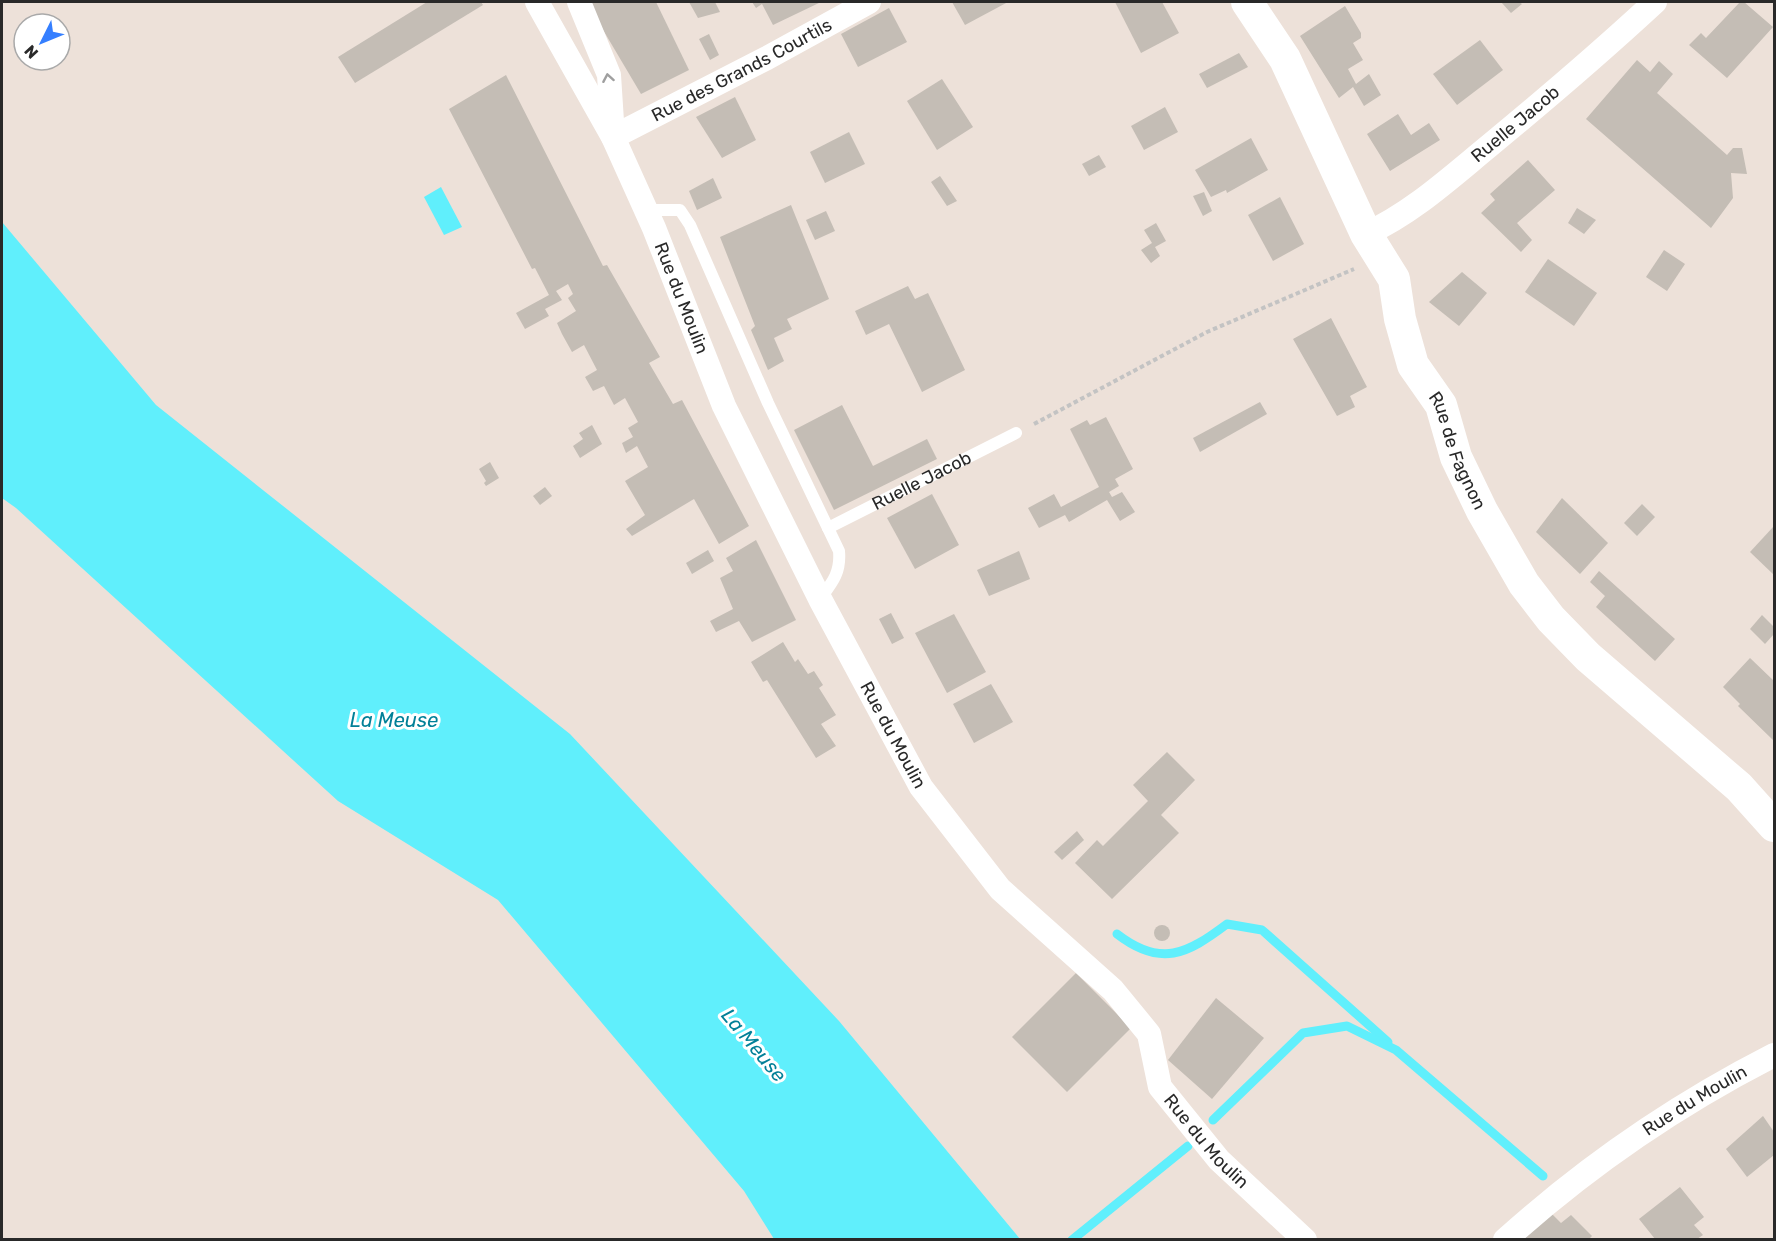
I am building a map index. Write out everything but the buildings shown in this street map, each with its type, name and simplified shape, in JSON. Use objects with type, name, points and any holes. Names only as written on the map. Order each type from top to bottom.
[{"type":"street","name":"Rue du Moulin","points":[[537,2],[613,137],[724,406],[820,599],[921,787],[1000,889],[1113,990],[1149,1034],[1160,1087],[1219,1160],[1305,1239]]},
{"type":"street","name":"Rue du Moulin","points":[[579,2],[609,75],[613,137]]},
{"type":"street","name":"Rue des Grands Courtils","points":[[613,137],[767,58],[868,2]]},
{"type":"street","name":"Rue de Fagnon","points":[[1247,2],[1285,59],[1374,245],[1394,279],[1400,319],[1413,365],[1441,405],[1456,457],[1482,511],[1524,584],[1551,619],[1588,657],[1739,787],[1774,826]]},
{"type":"street","name":"Ruelle Jacob","points":[[1374,245],[1383,226],[1437,188],[1588,63],[1655,2]]},
{"type":"street","name":"Rue du Moulin","points":[[1505,1239],[1554,1196],[1590,1169],[1684,1107],[1774,1054]]},
{"type":"lane","points":[[645,210],[680,210],[690,225],[768,403],[839,551],[840,564],[837,576],[820,599]]},
{"type":"lane","name":"Ruelle Jacob","points":[[828,528],[1016,433]]},
{"type":"path","points":[[1016,433],[1374,245]]},
{"type":"water","points":[[441,187],[462,227],[444,235],[424,197]]},
{"type":"water","name":"La Meuse","points":[[2,222],[156,405],[570,734],[839,1021],[1020,1239],[774,1239],[744,1191],[498,900],[338,801],[16,508],[2,498]]},
{"type":"waterway","points":[[1117,934],[1133,945],[1161,954],[1186,949],[1227,924],[1262,930],[1388,1042]]},
{"type":"waterway","points":[[1213,1120],[1303,1033],[1347,1026],[1396,1050],[1543,1176]]},
{"type":"waterway","points":[[1072,1240],[1188,1146]]}]
